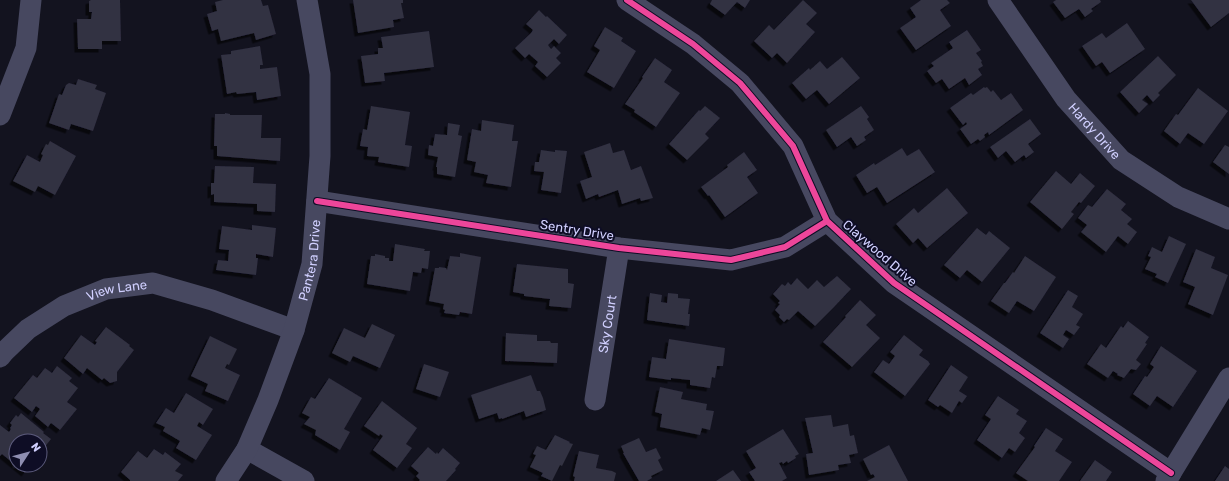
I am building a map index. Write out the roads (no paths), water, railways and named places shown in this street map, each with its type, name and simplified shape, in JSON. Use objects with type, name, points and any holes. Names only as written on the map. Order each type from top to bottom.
[{"type":"street","points":[[0,115],[26,48],[30,0]]},
{"type":"street","name":"Pantera Drive","points":[[226,481],[247,449],[294,330],[312,264],[318,201],[320,156],[320,74],[308,0]]},
{"type":"street","name":"Claywood Drive","points":[[627,0],[693,44],[740,84],[792,146],[827,220],[894,283],[1168,477]]},
{"type":"street","name":"Hardy Drive","points":[[998,0],[1066,99],[1121,160],[1178,197],[1229,219]]},
{"type":"street","name":"Sentry Drive","points":[[318,201],[619,248],[731,260],[785,247],[827,220]]},
{"type":"street","name":"Sky Court","points":[[595,400],[619,248]]},
{"type":"street","name":"View Lane","points":[[0,357],[28,329],[64,306],[106,289],[153,283],[212,300],[294,330]]},
{"type":"street","points":[[1168,477],[1229,378]]},
{"type":"street","points":[[247,449],[304,481]]}]
